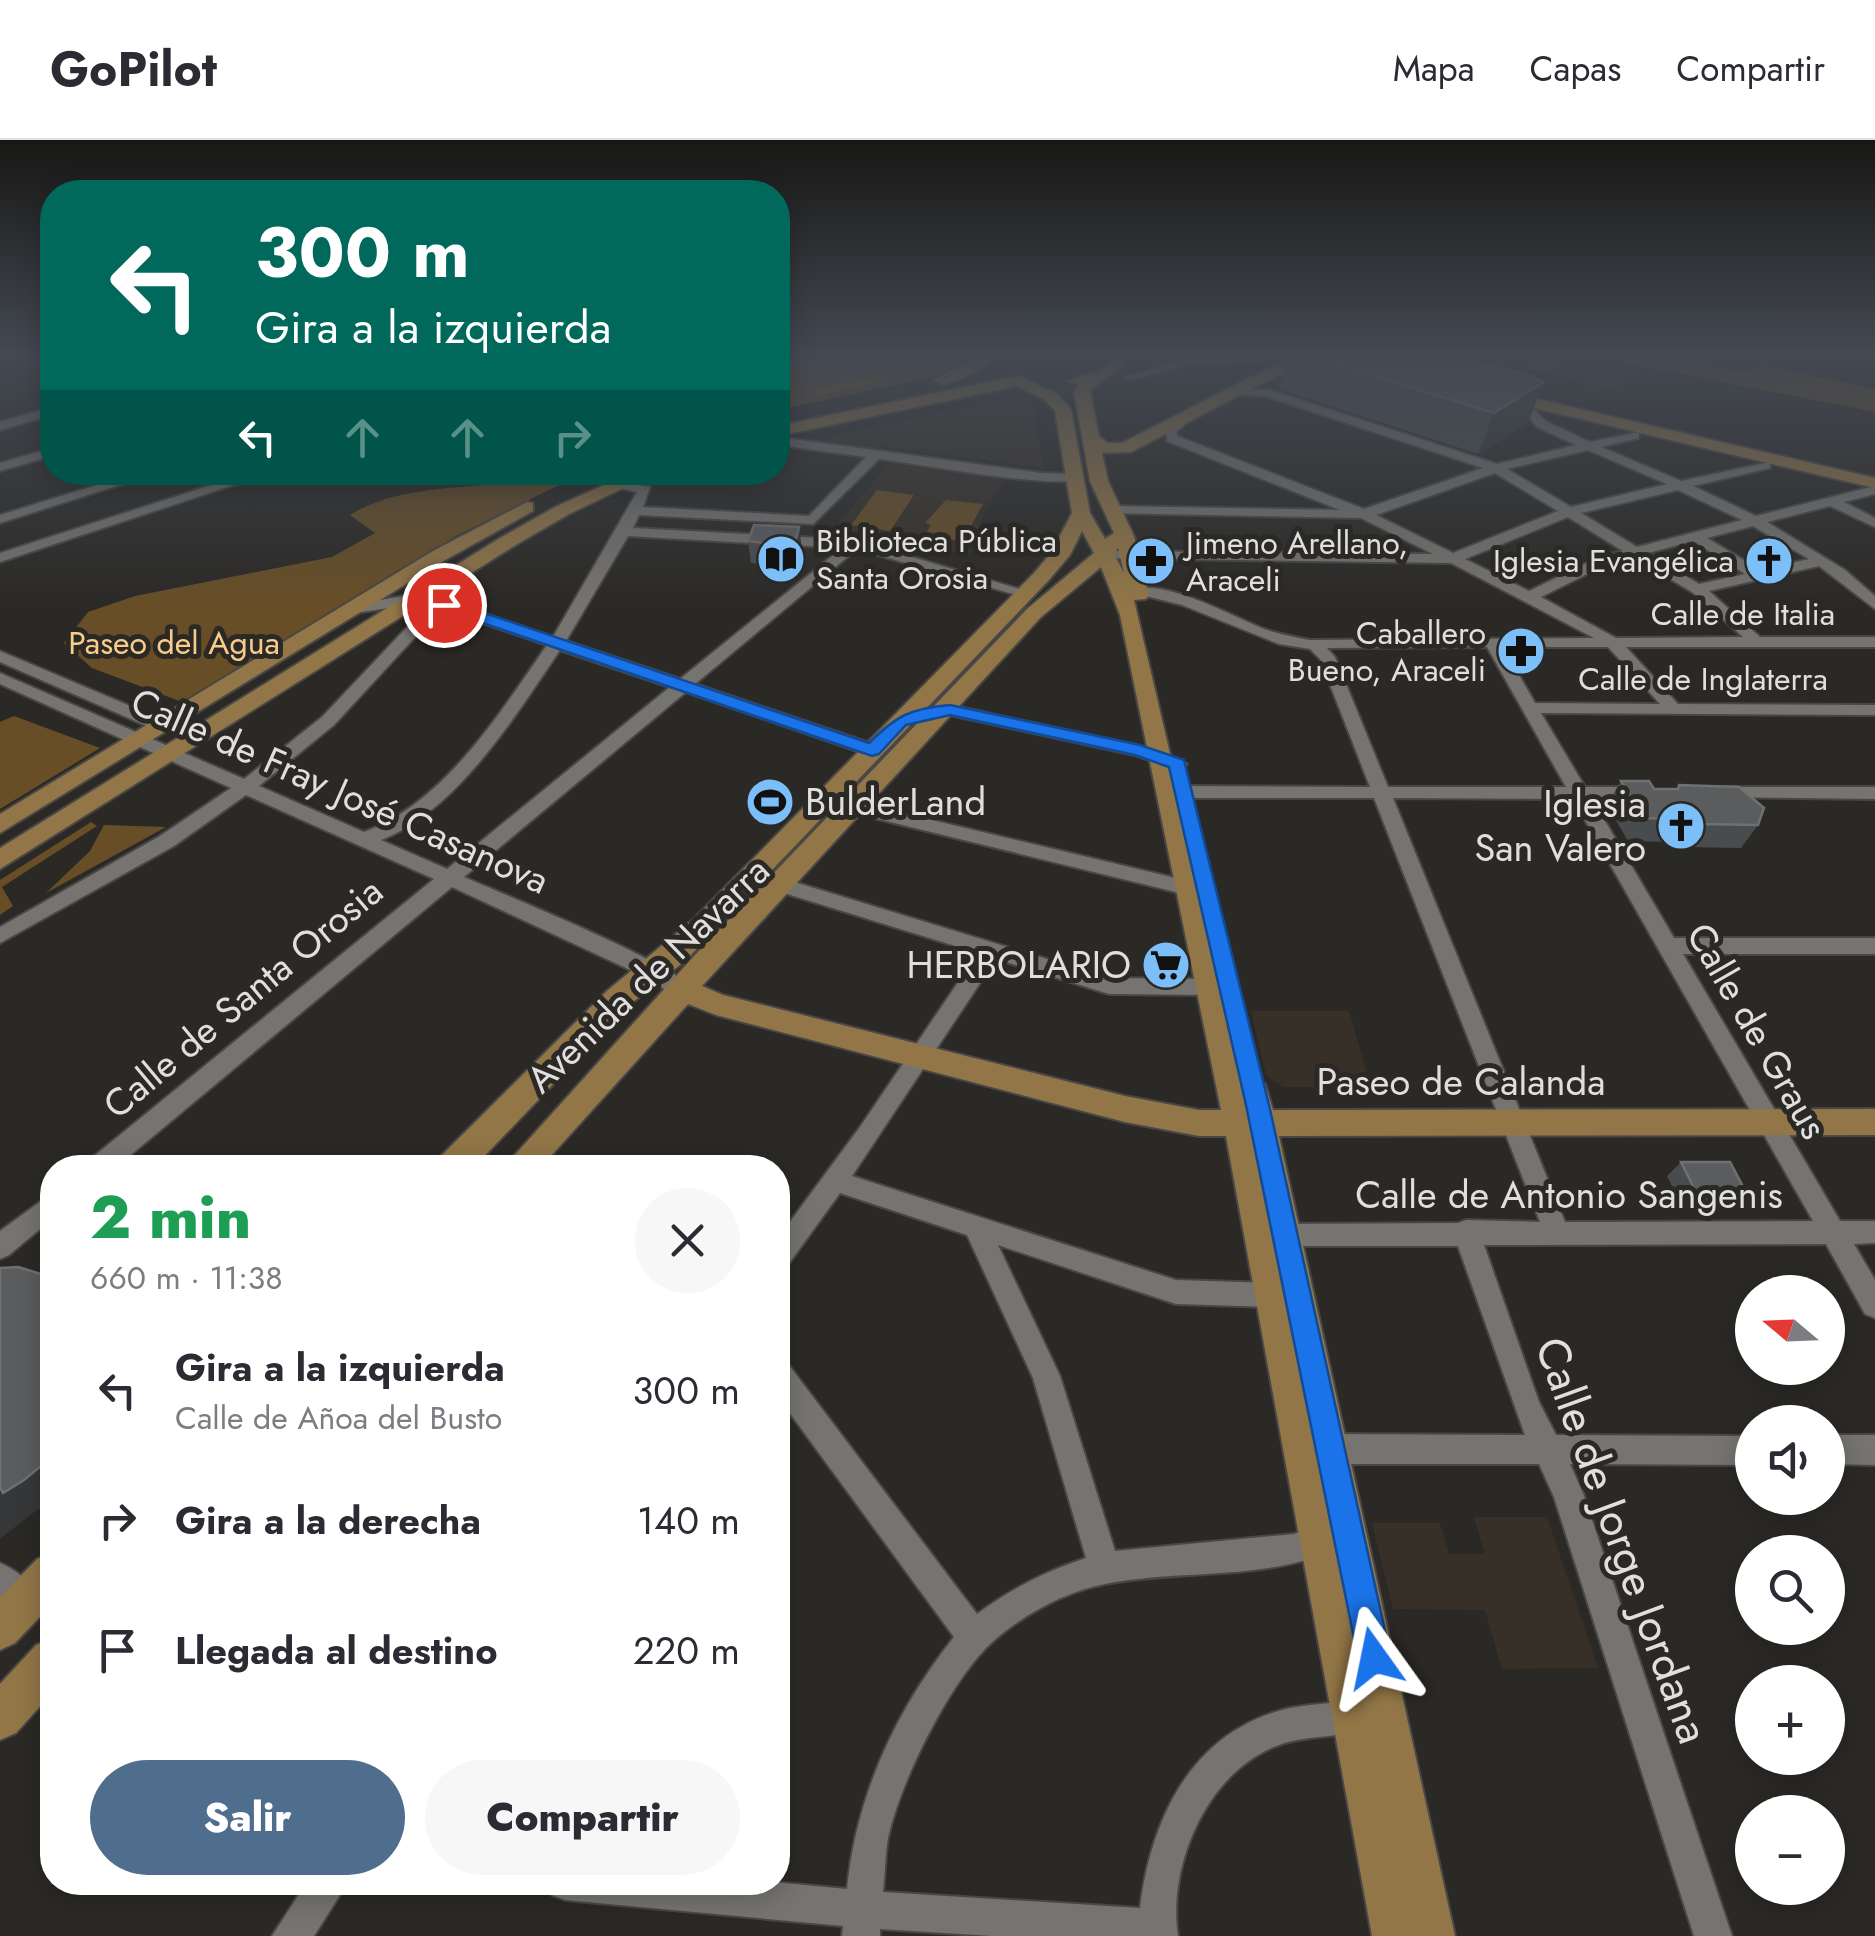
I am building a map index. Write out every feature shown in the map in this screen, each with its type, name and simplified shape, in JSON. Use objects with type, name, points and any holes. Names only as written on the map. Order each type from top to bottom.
[{"type":"main road","points":[[1069,440],[1081,513],[1132,597]]},
{"type":"main road","points":[[1091,440],[1102,488],[1129,554],[1132,597],[1250,1122],[1317,1449],[1369,1709],[1397,1936]]},
{"type":"main road","points":[[1094,440],[1104,448],[1124,448],[1141,440]]},
{"type":"main road","points":[[1102,488],[1117,467],[1167,440]]},
{"type":"main road","points":[[1654,440],[1874,489]]},
{"type":"main road","points":[[1667,440],[1874,489]]},
{"type":"main road","points":[[0,825],[522,510],[592,485]]},
{"type":"main road","points":[[0,860],[427,601],[600,485]]},
{"type":"main road","name":"Avenida de Navarra","points":[[465,1155],[618,998],[705,925],[1025,593],[1060,555],[1081,513]]},
{"type":"main road","name":"Avenida de Navarra","points":[[531,1155],[942,710],[1056,591],[1104,555],[1114,518]]},
{"type":"main road","points":[[1056,591],[1097,590],[1132,597]]},
{"type":"main road","points":[[1173,778],[1188,888],[1208,987],[1250,1122]]},
{"type":"main road","name":"Paseo de Calanda","points":[[682,989],[716,1004],[1167,1119],[1875,1122]]},
{"type":"main road","points":[[1273,1235],[1273,1295],[1317,1449],[1322,1540],[1430,1936]]},
{"type":"main road","points":[[0,1717],[40,1674]]},
{"type":"street","points":[[1175,440],[1364,514],[1529,597],[1612,642],[1674,709]]},
{"type":"street","points":[[1409,440],[1496,468],[1697,589],[1732,616],[1755,642]]},
{"type":"street","points":[[1575,440],[1752,520],[1821,561],[1875,604]]},
{"type":"street","points":[[1114,518],[1364,514],[1496,468],[1614,440]]},
{"type":"street","points":[[790,443],[1042,477],[1076,478]]},
{"type":"street","points":[[0,467],[40,455]]},
{"type":"street","points":[[634,512],[813,520],[876,456]]},
{"type":"street","points":[[1104,555],[1452,559],[1568,512],[1765,466]]},
{"type":"street","points":[[0,519],[111,485]]},
{"type":"street","points":[[0,555],[207,485]]},
{"type":"street","points":[[0,555],[224,485]]},
{"type":"street","points":[[362,839],[384,837],[396,830],[496,726],[560,642],[624,532],[645,488],[635,485]]},
{"type":"street","points":[[1529,597],[1604,560],[1874,489]]},
{"type":"street","points":[[1830,502],[1875,523]]},
{"type":"street","points":[[624,532],[854,544],[1025,593]]},
{"type":"street","points":[[1694,536],[1757,575]]},
{"type":"street","name":"Calle de Santa Orosia","points":[[113,1155],[854,544]]},
{"type":"street","points":[[1697,589],[1821,561]]},
{"type":"street","points":[[1854,584],[1875,584]]},
{"type":"street","name":"Calle de Italia","points":[[1132,597],[1158,594],[1284,640],[1316,646],[1336,642],[1875,642]]},
{"type":"street","points":[[0,936],[139,858],[247,788],[328,721],[427,601]]},
{"type":"street","points":[[355,608],[427,601],[560,642],[872,750]]},
{"type":"street","name":"Calle de Graus","points":[[1492,643],[1875,1305]]},
{"type":"street","points":[[1316,646],[1326,657],[1556,1232]]},
{"type":"street","name":"Calle de Fray José Casanova","points":[[0,656],[162,726]]},
{"type":"street","name":"Calle de Fray José Casanova","points":[[0,678],[652,970]]},
{"type":"street","name":"Calle de Inglaterra","points":[[1530,708],[1875,710]]},
{"type":"street","points":[[900,721],[942,710],[1173,778],[1380,792],[1875,794]]},
{"type":"street","points":[[852,807],[1188,888]]},
{"type":"street","points":[[778,884],[1109,986],[1208,987]]},
{"type":"street","points":[[1666,946],[1875,946]]},
{"type":"street","points":[[790,1242],[923,1055],[991,950]]},
{"type":"street","name":"Paseo de Calanda","points":[[652,970],[682,989]]},
{"type":"street","points":[[836,1181],[1176,1292],[1273,1295]]},
{"type":"street","points":[[0,1247],[40,1217]]},
{"type":"street","points":[[975,1225],[1046,1376],[1106,1568]]},
{"type":"street","name":"Calle de Antonio Sangenis","points":[[1273,1235],[1466,1231],[1875,1232]]},
{"type":"street","name":"Calle de Jorge Jordana","points":[[1466,1231],[1546,1450],[1568,1493],[1713,1936]]},
{"type":"street","points":[[790,1390],[974,1636]]},
{"type":"street","points":[[1317,1449],[1735,1450]]},
{"type":"street","points":[[1845,1450],[1875,1450]]},
{"type":"street","points":[[861,1923],[870,1839],[893,1768],[944,1676],[974,1636],[1014,1606],[1058,1583],[1106,1568],[1294,1550],[1322,1540]]},
{"type":"street","points":[[659,1895],[861,1923],[1158,1932],[1171,1841],[1187,1800],[1205,1773],[1251,1738],[1281,1727],[1369,1709]]},
{"type":"street","points":[[291,1936],[321,1895]]},
{"type":"shaded area","points":[[1039,440],[1044,468],[879,446],[874,450],[809,441]]},
{"type":"shaded area","points":[[889,464],[1004,479],[983,516],[969,554],[881,537],[874,542],[832,531]]},
{"type":"shaded area","points":[[1251,1011],[1349,1011],[1371,1087],[1283,1087],[1266,1075]]},
{"type":"shaded area","points":[[1474,1517],[1547,1517],[1598,1668],[1502,1669],[1485,1610],[1393,1609],[1372,1523],[1440,1523],[1449,1554],[1485,1554]]},
{"type":"green space","name":"Paseo del Agua","points":[[476,485],[559,485],[458,535],[182,702],[92,668],[64,643],[88,612],[135,596],[332,557],[375,533],[350,515],[388,498]]},
{"type":"green space","points":[[877,490],[914,495],[890,531],[851,525]]},
{"type":"green space","points":[[946,500],[983,504],[963,541],[924,536],[931,525],[925,523]]},
{"type":"green space","name":"Paseo del Agua","points":[[14,716],[100,748],[0,809],[0,722]]},
{"type":"green space","points":[[91,822],[97,826],[2,887],[13,906],[0,915],[0,880]]},
{"type":"green space","points":[[104,825],[166,827],[46,893],[90,851]]},
{"type":"building","points":[[754,525],[799,527],[796,539],[787,546],[748,541]]},
{"type":"building","points":[[1621,781],[1649,781],[1654,789],[1678,789],[1679,785],[1739,787],[1764,808],[1758,825],[1643,818]]},
{"type":"building","points":[[1681,1162],[1730,1162],[1747,1194],[1697,1194]]},
{"type":"building","points":[[18,1267],[40,1274],[40,1467],[3,1493],[0,1487],[0,1268]]},
{"type":"place","name":"Biblioteca Pública Santa Orosia","points":[[781,559]]},
{"type":"place","name":"Jimeno Arellano, Araceli","points":[[1151,561]]},
{"type":"place","name":"Iglesia Evangélica","points":[[1769,561]]},
{"type":"place","name":"Caballero Bueno, Araceli","points":[[1521,651]]},
{"type":"place","name":"BulderLand","points":[[770,802]]},
{"type":"place","name":"Iglesia San Valero","points":[[1681,826]]},
{"type":"place","name":"HERBOLARIO","points":[[1166,965]]},
{"type":"route","points":[[444,605],[872,750],[900,721],[950,710],[1140,751],[1178,764],[1258,1105],[1374,1658]]}]
